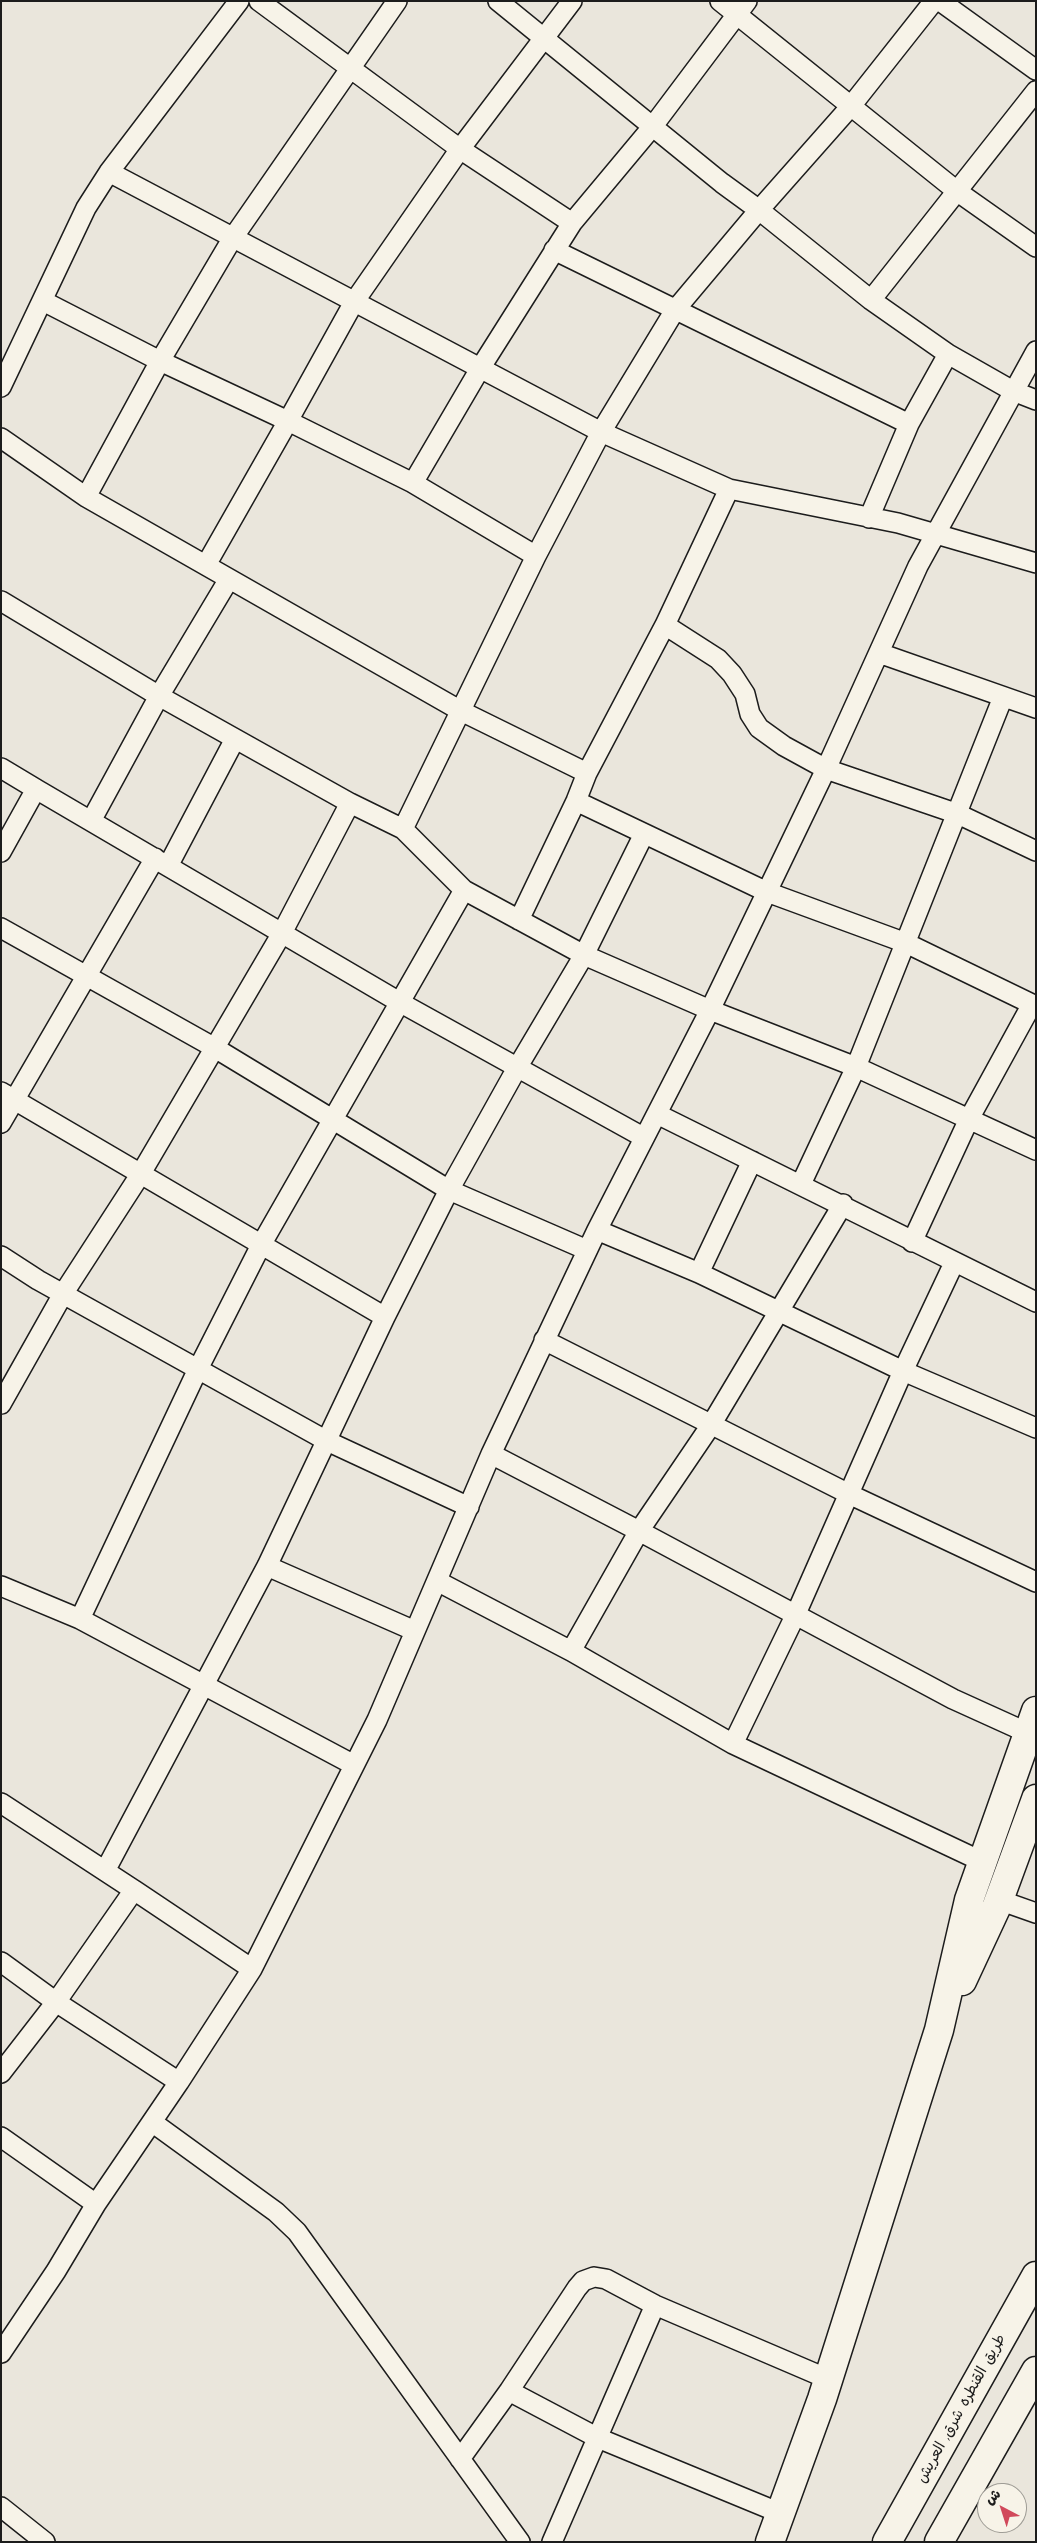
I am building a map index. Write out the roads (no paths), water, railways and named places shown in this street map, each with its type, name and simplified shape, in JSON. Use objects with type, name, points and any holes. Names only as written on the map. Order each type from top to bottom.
[{"type":"main road","points":[[770,2542],[828,2379],[938,2030],[969,1900],[1032,1722]]},
{"type":"main road","points":[[938,2030],[999,1900],[1036,1799]]},
{"type":"main road","name":"طريق القنطره شرق, العريش","points":[[887,2542],[1036,2276]]},
{"type":"main road","points":[[939,2542],[1036,2371]]},
{"type":"street","points":[[1,387],[86,208],[109,172],[239,1]]},
{"type":"street","points":[[259,1],[352,67],[460,149],[572,223]]},
{"type":"street","points":[[86,498],[160,360],[232,239],[397,1]]},
{"type":"street","points":[[498,1],[722,183],[759,210],[871,300],[948,354],[1013,391],[1036,400]]},
{"type":"street","points":[[206,566],[354,302],[460,149],[545,40],[572,1]]},
{"type":"street","points":[[720,1],[742,8],[851,106],[958,192],[1036,247]]},
{"type":"street","points":[[403,830],[536,556],[601,432],[675,310],[759,210],[851,106],[934,1]]},
{"type":"street","points":[[940,1],[1036,70]]},
{"type":"street","points":[[413,484],[481,367],[572,223],[653,126],[742,8]]},
{"type":"street","points":[[871,300],[1036,91]]},
{"type":"street","points":[[109,172],[232,239],[481,367],[601,432],[729,489],[936,532],[1036,563]]},
{"type":"street","points":[[554,250],[909,424]]},
{"type":"street","points":[[43,301],[413,484],[536,556]]},
{"type":"street","points":[[1,2353],[7,2333],[179,2082],[252,1969],[377,1720],[491,1454],[587,1250],[643,1137],[657,1114],[710,1010],[826,769],[936,532],[1036,351]]},
{"type":"street","points":[[869,518],[909,424],[948,354]]},
{"type":"street","points":[[1,438],[86,498],[461,711],[587,773]]},
{"type":"street","points":[[519,920],[576,801],[587,773],[665,625],[729,489]]},
{"type":"street","points":[[91,821],[159,696],[229,579]]},
{"type":"street","points":[[1,601],[159,696],[350,803],[403,830],[464,890],[584,955],[710,1010],[856,1067],[1036,1150]]},
{"type":"street","points":[[665,625],[718,659],[732,674],[745,694],[750,714],[759,728],[768,737],[826,769],[958,814],[1036,851]]},
{"type":"street","points":[[879,653],[1036,708]]},
{"type":"street","points":[[801,1184],[856,1067],[1003,697]]},
{"type":"street","points":[[1,1123],[7,1096],[161,862],[235,738]]},
{"type":"street","points":[[1,768],[401,1003],[643,1137]]},
{"type":"street","points":[[1,852],[36,789]]},
{"type":"street","points":[[576,801],[767,892],[906,943],[1034,1005],[969,1119],[912,1242]]},
{"type":"street","points":[[1,1404],[63,1294],[140,1175],[282,933],[350,803]]},
{"type":"street","points":[[105,1871],[267,1566],[385,1317],[449,1190],[517,1068],[584,955],[644,834]]},
{"type":"street","points":[[80,1619],[198,1369],[261,1245],[464,890]]},
{"type":"street","points":[[1,928],[214,1048],[333,1118],[449,1190],[587,1250]]},
{"type":"street","points":[[7,1096],[385,1317]]},
{"type":"street","points":[[657,1114],[843,1204],[912,1242],[1036,1302]]},
{"type":"street","points":[[699,1273],[752,1161]]},
{"type":"street","points":[[571,1651],[639,1531],[710,1425],[843,1204]]},
{"type":"street","points":[[597,1230],[699,1273],[780,1310],[904,1371],[1036,1428]]},
{"type":"street","points":[[1,1256],[63,1294],[327,1441],[469,1507]]},
{"type":"street","points":[[733,1744],[795,1616],[954,1262]]},
{"type":"street","points":[[544,1340],[850,1495],[1036,1582]]},
{"type":"street","points":[[491,1454],[639,1531],[953,1700],[1032,1722]]},
{"type":"street","points":[[267,1566],[415,1631]]},
{"type":"street","points":[[437,1581],[571,1651],[733,1744],[983,1862]]},
{"type":"street","points":[[1,1586],[80,1619],[354,1765]]},
{"type":"street","points":[[1,1803],[252,1969]]},
{"type":"street","points":[[1,2073],[56,2002],[134,1890]]},
{"type":"street","points":[[999,1900],[1036,1913]]},
{"type":"street","points":[[1,1962],[56,2002],[179,2082]]},
{"type":"street","points":[[152,2122],[276,2212],[298,2232],[520,2542]]},
{"type":"street","points":[[1,2137],[96,2204]]},
{"type":"street","points":[[460,2459],[509,2391],[583,2281],[594,2277],[606,2279],[655,2305],[828,2379]]},
{"type":"street","points":[[552,2542],[655,2305]]},
{"type":"street","points":[[509,2391],[598,2438],[780,2513]]},
{"type":"street","points":[[1,2507],[45,2542]]}]
